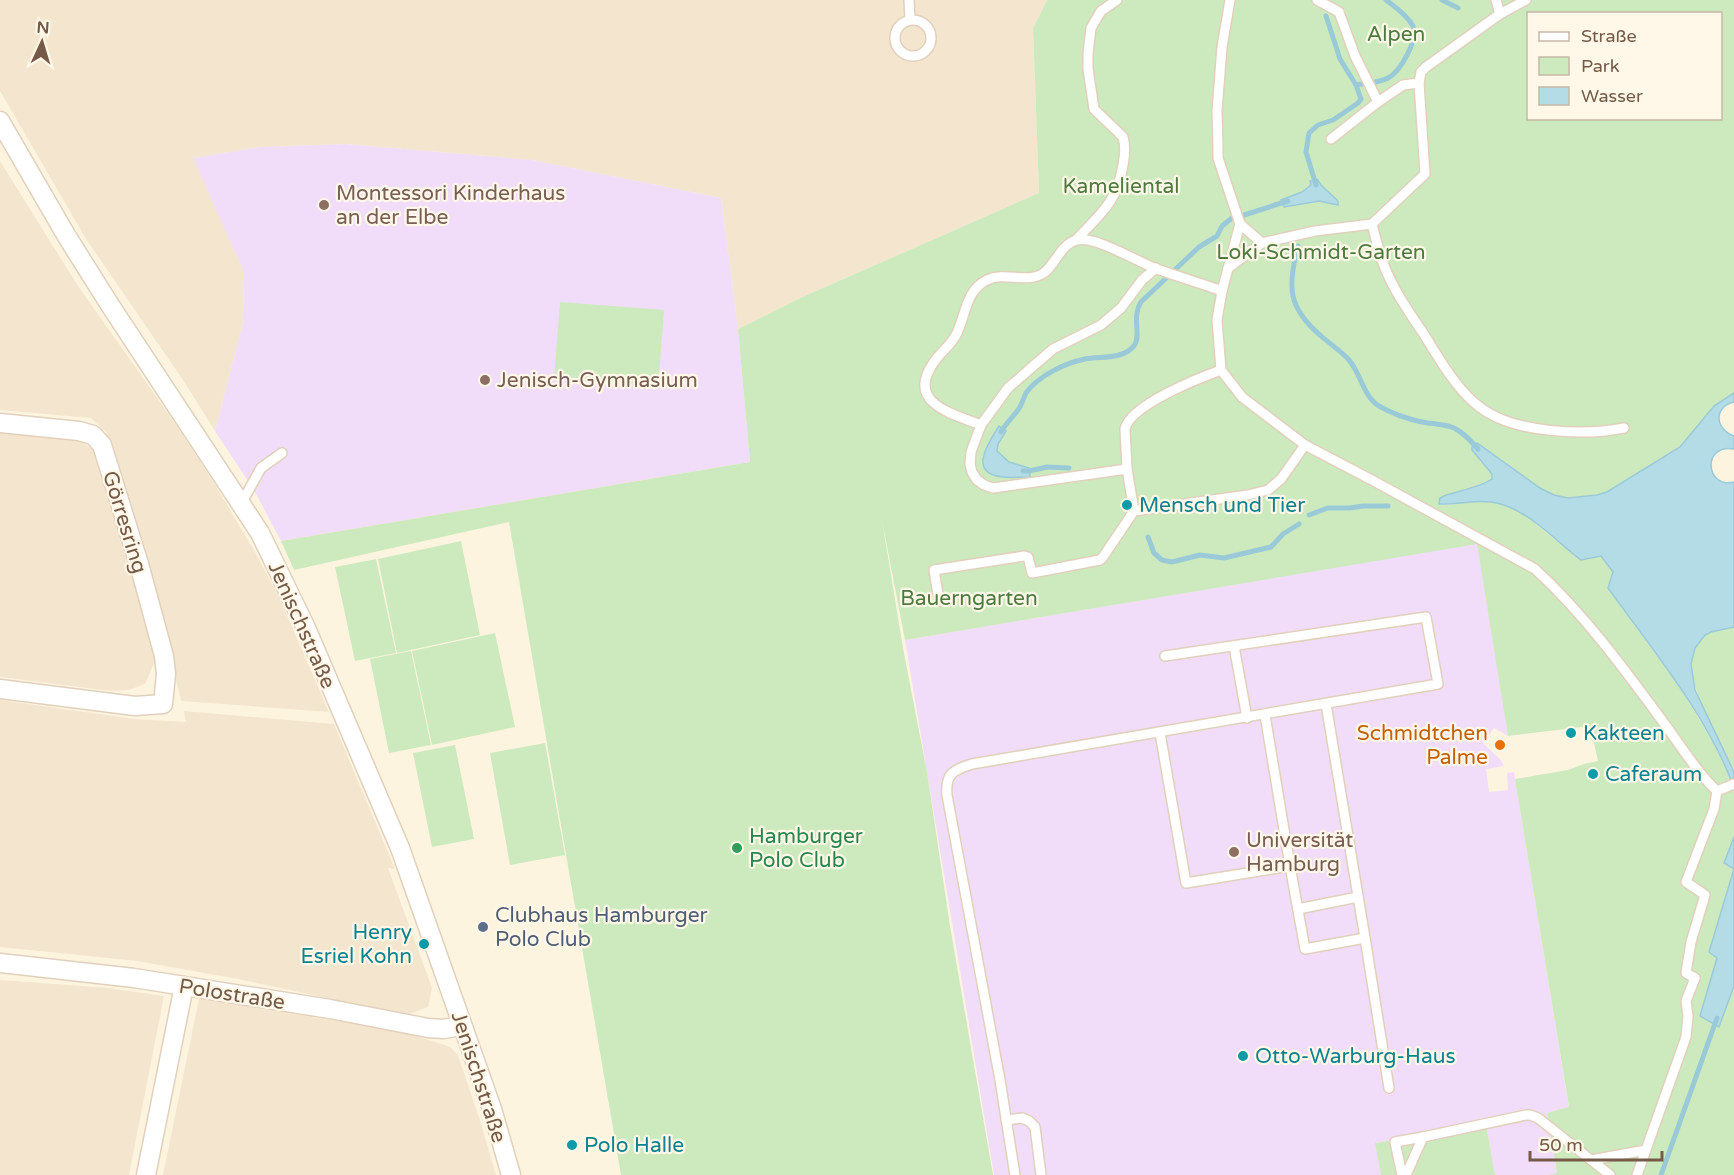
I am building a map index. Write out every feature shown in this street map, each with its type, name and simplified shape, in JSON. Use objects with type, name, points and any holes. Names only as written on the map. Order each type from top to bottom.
[{"type":"street","name":"Jenischstraße","points":[[0,121],[108,302],[260,533],[302,619],[400,848],[492,1109],[511,1175]]},
{"type":"street","name":"Görresring","points":[[0,423],[79,431],[93,435],[102,446],[165,656],[166,674],[163,704],[135,706],[0,689]]},
{"type":"street","name":"Polostraße","points":[[0,963],[134,978],[330,1009],[428,1028],[443,1029],[462,1026]]},
{"type":"street","points":[[146,1175],[184,986]]},
{"type":"lane","points":[[909,0],[910,20]]},
{"type":"lane","points":[[981,425],[937,408],[926,392],[925,382],[928,372],[953,341],[973,291],[986,280],[993,278],[1007,276],[1032,278],[1045,272],[1064,248],[1076,240],[1109,206],[1120,181],[1125,148],[1123,137],[1094,109],[1088,75],[1088,53],[1091,28],[1101,11],[1117,0]]},
{"type":"lane","points":[[1230,0],[1222,47],[1218,101],[1218,158],[1240,224],[1262,243]]},
{"type":"lane","points":[[1317,0],[1339,12],[1355,56],[1378,102]]},
{"type":"lane","points":[[1497,0],[1500,14]]},
{"type":"lane","points":[[1228,269],[1262,243],[1315,231],[1372,224],[1425,174],[1419,82],[1423,69],[1500,14],[1526,0]]},
{"type":"lane","points":[[910,20],[921,22],[931,35],[926,51],[916,56],[900,51],[895,41],[900,25],[910,20]]},
{"type":"lane","points":[[1331,140],[1403,85],[1419,82]]},
{"type":"lane","points":[[1092,223],[1095,243]]},
{"type":"lane","points":[[1240,224],[1222,291],[1217,320],[1221,370],[1242,397],[1305,445],[1535,569],[1599,637],[1687,755],[1717,791],[1714,809],[1686,882],[1705,895],[1691,942],[1686,972],[1695,978],[1686,1001],[1688,1017],[1686,1037],[1637,1175]]},
{"type":"lane","points":[[1372,224],[1382,261],[1400,298],[1453,381],[1480,408],[1511,424],[1545,429],[1592,432],[1624,428]]},
{"type":"lane","points":[[1076,240],[1095,243],[1134,257],[1158,269],[1222,291]]},
{"type":"lane","points":[[1127,469],[993,488],[977,480],[970,464],[970,452],[981,425],[1008,388],[1053,349],[1101,325],[1121,308],[1142,280],[1158,269]]},
{"type":"lane","points":[[939,601],[934,570],[1024,556],[1028,557],[1032,573],[1094,561],[1103,557],[1134,511],[1127,469],[1126,424],[1132,416],[1161,397],[1189,382],[1221,370]]},
{"type":"lane","points":[[1134,511],[1248,495],[1268,490],[1281,479],[1305,445]]},
{"type":"lane","points":[[241,504],[261,468],[282,453]]},
{"type":"lane","points":[[1015,1175],[947,795],[946,785],[949,776],[972,764],[1438,684],[1426,617],[1165,656]]},
{"type":"lane","points":[[1234,646],[1247,718]]},
{"type":"lane","points":[[1326,704],[1389,1088]]},
{"type":"lane","points":[[1266,715],[1305,949],[1365,938]]},
{"type":"lane","points":[[1160,733],[1186,883],[1290,866]]},
{"type":"lane","points":[[1717,791],[1732,785]]},
{"type":"lane","points":[[1298,909],[1358,897]]},
{"type":"lane","points":[[1404,1175],[1395,1142],[1530,1115],[1538,1118],[1604,1173]]},
{"type":"lane","points":[[1006,1120],[1022,1118],[1035,1127],[1041,1175]]},
{"type":"lane","points":[[1404,1175],[1423,1137]]},
{"type":"lane","points":[[1591,1160],[1646,1150]]},
{"type":"shaded area","points":[[0,0],[1047,0],[1033,28],[1039,193],[798,299],[738,329],[721,198],[532,160],[345,144],[261,147],[194,158],[243,270],[244,319],[215,431],[183,380],[86,239],[0,91]]},
{"type":"shaded area","name":"Jenisch-Gymnasium","points":[[345,144],[532,160],[721,198],[738,329],[750,462],[281,541],[255,492],[215,431],[244,319],[243,270],[193,158],[261,147]]},
{"type":"shaded area","points":[[0,161],[78,286],[175,423],[214,483],[280,599],[329,712],[181,701],[146,555],[106,432],[91,418],[0,410]]},
{"type":"shaded area","points":[[0,431],[75,437],[97,453],[133,575],[155,661],[145,684],[129,690],[111,691],[0,677]]},
{"type":"shaded area","name":"Universität Hamburg","points":[[1478,543],[1508,736],[1494,728],[1483,743],[1501,760],[1504,766],[1486,769],[1489,792],[1508,790],[1507,773],[1514,772],[1569,1108],[1547,1113],[1557,1174],[1495,1175],[1486,1125],[1376,1143],[1381,1175],[994,1175],[905,640]]},
{"type":"shaded area","points":[[0,700],[135,719],[186,722],[184,711],[334,724],[395,869],[388,868],[432,988],[428,1007],[407,1015],[238,979],[137,961],[0,947]]},
{"type":"shaded area","points":[[0,980],[109,988],[164,996],[129,1175],[0,1175]]},
{"type":"shaded area","points":[[199,999],[399,1031],[450,1047],[458,1055],[496,1175],[163,1175]]},
{"type":"green space","name":"Loki-Schmidt-Garten","points":[[1047,0],[1734,0],[1734,393],[1714,406],[1680,447],[1607,492],[1568,498],[1554,495],[1540,488],[1477,443],[1480,461],[1492,474],[1492,479],[1440,498],[1439,504],[1475,501],[1493,502],[1511,507],[1526,516],[1571,553],[1601,556],[1613,572],[1608,589],[1680,688],[1713,742],[1730,778],[1734,788],[1734,837],[1724,863],[1734,869],[1709,952],[1717,958],[1705,998],[1720,1026],[1734,986],[1734,1175],[1549,1175],[1557,1173],[1547,1113],[1569,1107],[1515,779],[1568,770],[1598,761],[1594,743],[1582,727],[1508,736],[1477,544],[905,640],[882,520],[903,648],[927,772],[950,926],[993,1175],[621,1175],[509,522],[294,570],[281,541],[750,462],[738,329],[798,299],[1039,193],[1033,28]]},
{"type":"green space","points":[[560,302],[664,310],[658,388],[554,379]]},
{"type":"green space","points":[[461,541],[480,635],[397,653],[378,559]]},
{"type":"green space","points":[[376,559],[396,653],[355,661],[335,567]]},
{"type":"green space","points":[[1734,627],[1734,772],[1699,697],[1691,663],[1698,642],[1707,634]]},
{"type":"green space","points":[[495,633],[515,727],[432,745],[412,651]]},
{"type":"green space","points":[[411,651],[431,745],[389,753],[370,659]]},
{"type":"green space","points":[[545,743],[565,855],[510,865],[490,753]]},
{"type":"green space","points":[[455,745],[474,839],[432,847],[413,753]]},
{"type":"green space","points":[[1486,1125],[1495,1175],[1381,1175],[1375,1143]]},
{"type":"water","points":[[1317,179],[1338,201],[1338,205],[1319,201],[1284,207],[1281,200],[1302,192],[1311,185],[1310,181]]},
{"type":"water","points":[[1734,393],[1734,402],[1722,408],[1719,418],[1723,428],[1734,436],[1734,449],[1724,449],[1716,453],[1711,466],[1717,479],[1734,482],[1734,627],[1705,635],[1695,648],[1691,664],[1695,690],[1734,772],[1734,788],[1695,710],[1608,588],[1613,572],[1601,556],[1581,560],[1539,525],[1504,505],[1491,502],[1439,504],[1440,498],[1444,496],[1476,487],[1492,479],[1492,474],[1472,450],[1477,443],[1540,488],[1554,495],[1568,498],[1607,492],[1680,447],[1714,406]]},
{"type":"water","points":[[999,426],[1006,431],[998,444],[997,451],[1009,462],[1029,468],[1030,477],[1002,477],[985,470],[983,463],[986,448]]},
{"type":"water","points":[[1734,837],[1734,869],[1724,863]]},
{"type":"water","points":[[1734,869],[1734,986],[1719,1027],[1700,1016],[1717,958],[1709,952]]},
{"type":"waterway","points":[[1356,85],[1377,82],[1393,75],[1411,47],[1413,26],[1386,0]]},
{"type":"waterway","points":[[1442,0],[1458,8]]},
{"type":"waterway","points":[[1316,185],[1306,152],[1309,133],[1318,125],[1333,120],[1361,99],[1356,85],[1340,59],[1326,16]]},
{"type":"waterway","points":[[1244,215],[1288,201]]},
{"type":"waterway","points":[[1001,432],[1031,387],[1052,371],[1085,359],[1124,354],[1134,346],[1137,337],[1137,314],[1141,302],[1199,247],[1217,236],[1222,226],[1232,218]]},
{"type":"waterway","points":[[1298,246],[1292,273],[1296,306],[1310,326],[1349,360],[1369,397],[1384,409],[1405,417],[1454,428],[1478,449]]},
{"type":"waterway","points":[[1023,471],[1047,467],[1069,468]]},
{"type":"waterway","points":[[1309,515],[1328,508],[1388,506]]},
{"type":"waterway","points":[[1148,537],[1154,553],[1162,560],[1172,562],[1200,555],[1224,558],[1271,547],[1283,534],[1299,524]]},
{"type":"waterway","points":[[1661,1175],[1717,1018]]},
{"type":"place","name":"Montessori Kinderhaus an der Elbe","points":[[324,205]]},
{"type":"place","name":"Jenisch-Gymnasium","points":[[485,380]]},
{"type":"place","name":"Mensch und Tier","points":[[1127,505]]},
{"type":"place","name":"Kakteen","points":[[1571,733]]},
{"type":"place","name":"Schmidtchen Palme","points":[[1500,745]]},
{"type":"place","name":"Caferaum","points":[[1593,774]]},
{"type":"place","name":"Hamburger Polo Club","points":[[737,848]]},
{"type":"place","name":"Universität Hamburg","points":[[1234,852]]},
{"type":"place","name":"Clubhaus Hamburger Polo Club","points":[[483,927]]},
{"type":"place","name":"Henry Esriel Kohn","points":[[424,944]]},
{"type":"place","name":"Otto-Warburg-Haus","points":[[1243,1056]]},
{"type":"place","name":"Polo Halle","points":[[572,1145]]},
{"type":"park label","name":"Alpen","points":[[1396,34]]},
{"type":"park label","name":"Kameliental","points":[[1121,186]]},
{"type":"park label","name":"Bauerngarten","points":[[969,598]]}]
